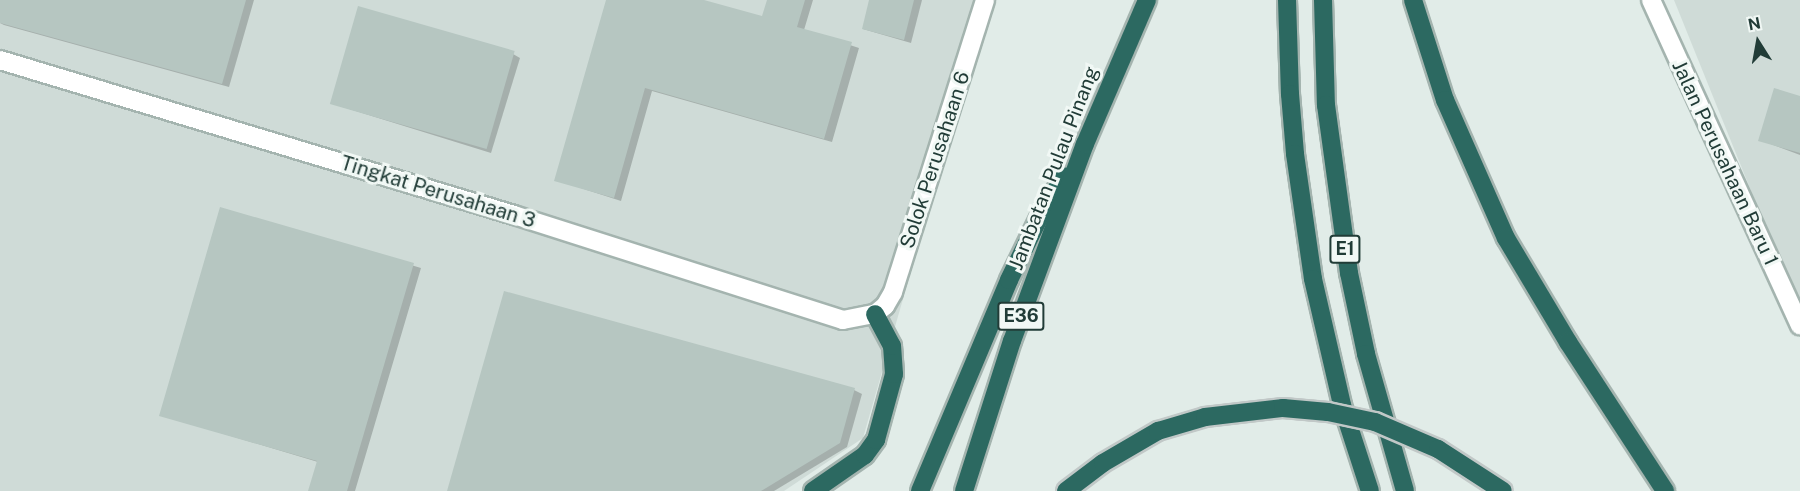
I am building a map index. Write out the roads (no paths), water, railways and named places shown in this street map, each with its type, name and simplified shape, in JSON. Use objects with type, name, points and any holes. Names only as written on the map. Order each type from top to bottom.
[{"type":"highway","name":"Jambatan Pulau Pinang","points":[[964,491],[1012,341],[1085,144],[1147,0]]},
{"type":"highway","name":"E1","points":[[1287,0],[1290,94],[1295,154],[1313,279],[1339,394],[1370,491]]},
{"type":"highway","name":"E1","points":[[1323,0],[1326,105],[1349,273],[1366,354],[1405,491]]},
{"type":"highway","points":[[1413,0],[1445,100],[1506,238],[1568,342],[1665,491]]},
{"type":"highway","points":[[920,491],[1009,280],[1043,210],[1085,144]]},
{"type":"highway","points":[[813,491],[865,455],[876,440],[894,374],[892,346],[875,314]]},
{"type":"highway","points":[[1066,491],[1103,463],[1158,431],[1217,415],[1283,408],[1328,412],[1375,422],[1438,449],[1503,491]]},
{"type":"street","name":"Solok Perusahaan 6","points":[[875,314],[885,306],[893,292],[986,0]]},
{"type":"street","name":"Jalan Perusahaan Baru 1","points":[[1651,0],[1800,326]]},
{"type":"street","name":"Tingkat Perusahaan 3","points":[[0,60],[514,215],[824,316],[843,320],[875,314]]}]
